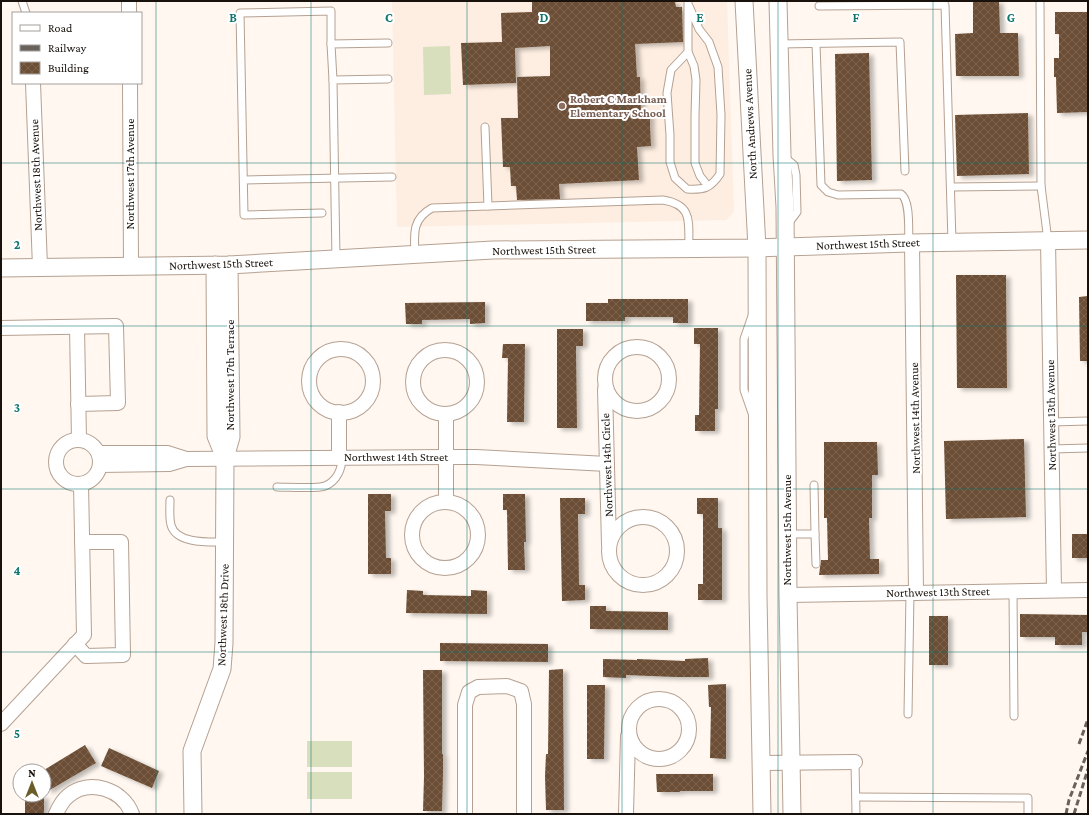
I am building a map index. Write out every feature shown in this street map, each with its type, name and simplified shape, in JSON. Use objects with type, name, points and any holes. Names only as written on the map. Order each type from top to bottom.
[{"type":"street","points":[[129,1],[129,12]]},
{"type":"street","name":"North Andrews Avenue","points":[[744,1],[757,248]]},
{"type":"street","points":[[768,1],[770,110],[782,155]]},
{"type":"street","points":[[778,1],[785,247]]},
{"type":"street","name":"Northwest 18th Avenue","points":[[33,84],[40,268]]},
{"type":"street","name":"Northwest 17th Avenue","points":[[130,84],[131,265]]},
{"type":"street","name":"Northwest 15th Street","points":[[1,268],[131,265],[222,265],[493,250],[757,248],[952,242],[1088,240]]},
{"type":"street","name":"Northwest 13th Avenue","points":[[1048,241],[1054,590]]},
{"type":"street","name":"Northwest 14th Avenue","points":[[911,243],[913,593]]},
{"type":"street","name":"Northwest 15th Avenue","points":[[785,247],[787,534],[792,814]]},
{"type":"street","points":[[757,248],[758,596],[762,814]]},
{"type":"street","name":"Northwest 17th Terrace","points":[[222,265],[216,436],[225,458]]},
{"type":"street","points":[[1,328],[116,326],[118,403],[78,404]]},
{"type":"street","points":[[77,327],[79,440]]},
{"type":"street","name":"Northwest 14th Circle","points":[[604,380],[607,391],[613,401],[626,410],[642,411],[653,408],[662,401],[668,391],[670,379],[668,368],[662,358],[654,351],[643,347],[631,347],[620,351],[612,358],[606,368],[604,380],[609,550],[611,562],[617,572],[626,580],[637,584],[649,584],[660,580],[669,572],[675,562],[677,552],[676,540],[670,529],[661,522],[650,517],[638,517],[626,521],[617,529],[611,539],[609,550]]},
{"type":"street","points":[[335,349],[346,349],[356,353],[365,360],[371,369],[373,380],[371,392],[365,402],[357,409],[339,412],[324,408],[316,401],[310,391],[310,370],[324,353],[335,349]]},
{"type":"street","points":[[448,350],[459,353],[468,360],[474,369],[477,380],[475,393],[470,403],[461,410],[451,414],[446,414],[440,414],[429,410],[420,403],[414,394],[412,383],[413,375],[418,364],[425,356],[435,351],[448,350]]},
{"type":"street","points":[[339,412],[341,458]]},
{"type":"street","points":[[446,414],[446,502]]},
{"type":"street","points":[[73,440],[89,442],[95,447],[99,459],[99,470],[95,477],[88,482],[81,484],[73,483],[63,477],[58,471],[56,464],[60,449],[73,440]]},
{"type":"street","name":"Northwest 14th Street","points":[[99,459],[167,453],[186,458],[476,457],[607,464]]},
{"type":"street","name":"Northwest 18th Drive","points":[[192,814],[192,751],[222,669],[224,643],[225,458]]},
{"type":"street","points":[[1,724],[84,635],[81,484]]},
{"type":"street","points":[[439,502],[446,502],[452,502],[462,506],[471,514],[477,524],[479,535],[477,546],[471,556],[463,564],[452,568],[440,568],[429,564],[420,557],[414,547],[412,536],[414,524],[419,514],[428,506],[439,502]]},
{"type":"street","points":[[75,644],[86,656],[123,655],[121,542],[82,542]]},
{"type":"street","name":"Northwest 13th Street","points":[[788,595],[1088,590]]},
{"type":"street","points":[[465,814],[465,705],[469,692],[478,687],[507,686],[521,691],[524,704],[524,814]]},
{"type":"street","points":[[626,814],[628,730],[630,719],[635,710],[643,703],[653,699],[663,699],[673,703],[681,709],[687,718],[689,728],[687,738],[678,751],[665,758],[654,759],[644,756],[636,749],[628,730]]},
{"type":"street","points":[[761,763],[855,762]]},
{"type":"street","points":[[56,814],[60,805],[68,796],[79,790],[91,787],[104,788],[115,793],[125,801],[132,814]]},
{"type":"lane","points":[[22,1],[26,12]]},
{"type":"lane","points":[[1040,1],[1041,186],[1048,241]]},
{"type":"lane","points":[[689,3],[688,52],[694,66],[696,80],[694,116],[695,164],[700,176],[708,186]]},
{"type":"lane","points":[[688,52],[671,70],[668,81],[667,93],[670,162],[675,178],[687,188],[702,190],[715,182],[720,174],[721,115],[718,67],[709,42],[699,29],[689,3]]},
{"type":"lane","points":[[819,6],[936,3],[945,5],[952,242]]},
{"type":"lane","points":[[322,213],[244,215],[240,13],[330,11],[333,80],[336,259]]},
{"type":"lane","points":[[779,44],[900,42],[904,171]]},
{"type":"lane","points":[[331,44],[388,43]]},
{"type":"lane","points":[[816,44],[821,185],[828,192],[838,195],[901,194],[905,198],[907,205],[911,243]]},
{"type":"lane","points":[[333,80],[388,79]]},
{"type":"lane","points":[[485,127],[488,206]]},
{"type":"lane","points":[[244,180],[392,177]]},
{"type":"lane","points":[[951,187],[1041,186]]},
{"type":"lane","points":[[415,255],[415,230],[417,220],[427,210],[432,208],[663,200],[680,206],[687,214],[689,248]]},
{"type":"lane","points":[[1051,422],[1088,421]]},
{"type":"lane","points":[[1052,449],[1088,448]]},
{"type":"lane","points":[[277,487],[324,486],[336,478],[342,467],[341,458]]},
{"type":"lane","points":[[814,485],[816,564]]},
{"type":"lane","points":[[170,500],[171,526],[177,534],[188,540],[225,542]]},
{"type":"lane","points":[[787,534],[815,534]]},
{"type":"lane","points":[[1013,591],[1014,716]]},
{"type":"lane","points":[[908,714],[913,593]]},
{"type":"lane","points":[[855,762],[856,814]]},
{"type":"lane","points":[[856,797],[1028,798],[1028,814]]},
{"type":"shaded area","name":"Robert C Markham Elementary School","points":[[392,1],[727,1],[734,212],[726,220],[397,227]]},
{"type":"green space","points":[[450,46],[451,94],[424,95],[423,47]]},
{"type":"green space","points":[[307,741],[352,741],[352,767],[307,767]]},
{"type":"green space","points":[[307,772],[352,772],[352,799],[307,799]]},
{"type":"building","points":[[675,1],[676,7],[682,7],[683,42],[635,44],[637,77],[640,77],[641,114],[650,114],[651,146],[637,147],[639,180],[559,184],[560,199],[517,200],[516,186],[511,186],[510,167],[503,167],[501,118],[518,118],[517,77],[550,76],[550,46],[515,48],[516,83],[463,85],[461,43],[502,42],[501,13],[532,12],[532,2]]},
{"type":"building","points":[[973,1],[999,1],[1000,33],[1018,33],[1019,76],[956,76],[955,34],[973,33]]},
{"type":"building","points":[[1055,12],[1088,12],[1088,112],[1057,113],[1054,58],[1059,58],[1059,34],[1055,34]]},
{"type":"building","points":[[869,53],[872,180],[837,181],[835,54]]},
{"type":"building","points":[[1028,113],[1029,174],[957,176],[955,115]]},
{"type":"building","points":[[956,275],[1006,275],[1007,388],[957,388]]},
{"type":"building","points":[[1088,296],[1088,361],[1080,361],[1079,297]]},
{"type":"building","points":[[608,299],[688,299],[688,323],[673,323],[673,317],[625,317],[625,321],[586,321],[586,303],[608,303]]},
{"type":"building","points":[[485,302],[485,323],[470,324],[470,319],[422,320],[422,324],[406,324],[405,303]]},
{"type":"building","points":[[694,328],[718,328],[718,409],[715,409],[715,431],[695,431],[695,415],[699,415],[700,344],[694,344]]},
{"type":"building","points":[[557,329],[583,329],[583,346],[576,346],[577,428],[557,428]]},
{"type":"building","points":[[503,344],[525,344],[524,422],[507,422],[508,358],[502,358]]},
{"type":"building","points":[[1024,439],[1026,517],[946,519],[944,441]]},
{"type":"building","points":[[824,442],[877,442],[878,475],[872,475],[872,518],[869,518],[870,559],[879,559],[879,574],[819,575],[821,560],[828,560],[827,518],[824,518]]},
{"type":"building","points":[[368,494],[391,494],[391,511],[385,511],[386,558],[391,558],[391,574],[368,574]]},
{"type":"building","points":[[503,494],[525,494],[525,570],[508,570],[507,510],[503,510]]},
{"type":"building","points":[[560,498],[585,498],[585,514],[578,514],[579,585],[585,585],[585,600],[562,601]]},
{"type":"building","points":[[697,498],[718,498],[718,528],[722,528],[722,600],[698,600],[698,584],[703,584],[703,514],[697,514]]},
{"type":"building","points":[[1072,534],[1088,534],[1088,558],[1072,558]]},
{"type":"building","points":[[407,590],[423,591],[423,595],[471,596],[471,590],[487,591],[487,614],[406,613]]},
{"type":"building","points":[[590,606],[606,606],[606,611],[668,612],[668,630],[590,629]]},
{"type":"building","points":[[1020,614],[1088,615],[1088,632],[1082,632],[1082,645],[1055,645],[1055,637],[1020,637]]},
{"type":"building","points":[[929,616],[948,616],[948,665],[929,665]]},
{"type":"building","points":[[440,643],[548,644],[548,662],[440,661]]},
{"type":"building","points":[[708,658],[709,677],[626,675],[626,678],[603,677],[603,659],[685,661],[685,659]]},
{"type":"building","points":[[563,669],[564,810],[546,810],[545,776],[546,754],[548,754],[549,670]]},
{"type":"building","points":[[423,670],[442,670],[442,811],[423,811]]},
{"type":"building","points":[[726,684],[726,759],[710,758],[711,707],[709,707],[708,685]]},
{"type":"building","points":[[587,685],[605,685],[604,759],[587,759]]},
{"type":"building","points":[[85,745],[96,763],[52,789],[52,765]]},
{"type":"building","points":[[109,748],[159,771],[152,788],[101,766]]},
{"type":"building","points":[[656,774],[713,774],[713,791],[657,792]]},
{"type":"building","points":[[25,803],[44,803],[44,814],[25,814]]},
{"type":"railway","points":[[1079,744],[1088,719]]},
{"type":"railway","points":[[1066,814],[1069,800],[1088,751]]},
{"type":"railway","points":[[1074,814],[1088,769]]},
{"type":"place","name":"Robert C Markham Elementary School","points":[[562,106]]}]
